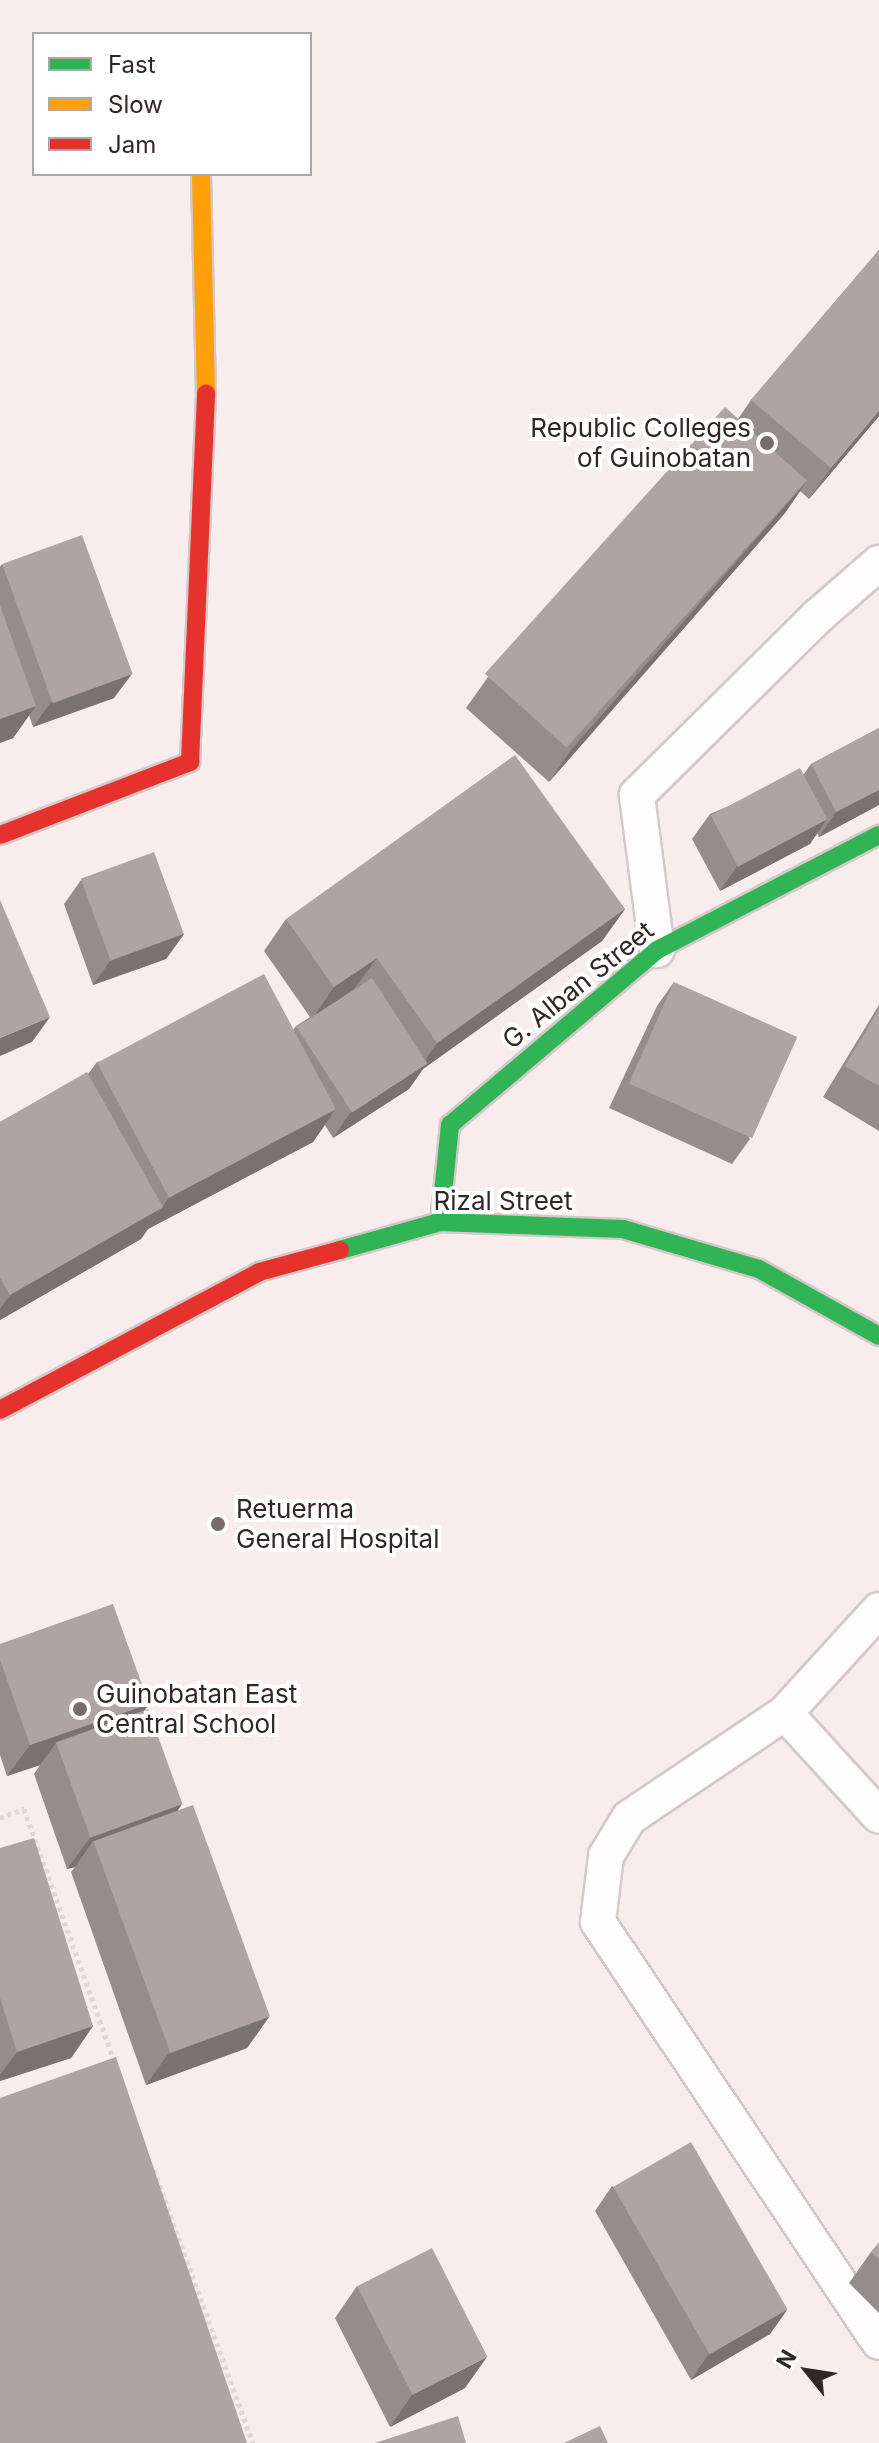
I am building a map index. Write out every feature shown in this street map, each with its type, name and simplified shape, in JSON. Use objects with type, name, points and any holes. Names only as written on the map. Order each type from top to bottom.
[{"type":"street","points":[[0,835],[190,762],[207,449],[201,176]]},
{"type":"street","name":"G. Alban Street","points":[[440,1222],[450,1125],[657,950],[879,835]]},
{"type":"street","name":"Rizal Street","points":[[0,1410],[259,1272],[440,1222],[623,1229],[759,1269],[879,1336]]},
{"type":"lane","points":[[657,950],[637,795],[817,617],[879,563]]},
{"type":"lane","points":[[879,1610],[785,1713],[629,1818],[606,1856],[598,1922],[879,2342]]},
{"type":"lane","points":[[785,1713],[879,1816]]},
{"type":"path","points":[[0,1818],[24,1809],[120,2075]]},
{"type":"path","points":[[152,2163],[253,2443]]},
{"type":"building","points":[[879,250],[879,411],[831,468],[751,400]]},
{"type":"building","points":[[725,407],[807,481],[567,747],[485,674]]},
{"type":"building","points":[[82,535],[133,674],[53,703],[2,564]]},
{"type":"building","points":[[0,605],[36,706],[0,719]]},
{"type":"building","points":[[879,728],[879,790],[836,812],[811,764]]},
{"type":"building","points":[[515,755],[625,909],[437,1043],[377,958],[334,987],[286,919]]},
{"type":"building","points":[[800,768],[827,819],[738,867],[711,815]]},
{"type":"building","points":[[154,852],[184,934],[110,960],[81,879]]},
{"type":"building","points":[[0,900],[50,1017],[0,1038]]},
{"type":"building","points":[[264,974],[336,1109],[169,1198],[97,1063]]},
{"type":"building","points":[[372,978],[428,1064],[352,1113],[297,1027]]},
{"type":"building","points":[[674,982],[797,1037],[752,1138],[629,1083]]},
{"type":"building","points":[[879,1009],[879,1086],[845,1066]]},
{"type":"building","points":[[87,1072],[163,1207],[10,1295],[0,1278],[0,1122]]},
{"type":"building","points":[[113,1604],[149,1704],[30,1745],[0,1660],[0,1644]]},
{"type":"building","points":[[148,1709],[183,1804],[90,1837],[56,1743]]},
{"type":"building","points":[[193,1805],[270,2016],[170,2053],[93,1841]]},
{"type":"building","points":[[34,1838],[93,2026],[17,2052],[0,1998],[0,1848]]},
{"type":"building","points":[[116,2057],[247,2443],[0,2443],[0,2098]]},
{"type":"building","points":[[691,2142],[788,2309],[710,2354],[613,2187]]},
{"type":"building","points":[[879,2243],[879,2259],[871,2252]]},
{"type":"building","points":[[432,2248],[487,2357],[413,2395],[357,2286]]},
{"type":"building","points":[[458,2416],[466,2443],[375,2443]]},
{"type":"building","points":[[600,2426],[608,2443],[564,2443]]},
{"type":"traffic: fast","points":[[440,1222],[450,1125],[657,950],[879,835]]},
{"type":"traffic: fast","points":[[340,1250],[440,1222],[623,1229],[759,1269],[879,1336]]},
{"type":"traffic: slow","points":[[201,176],[206,393]]},
{"type":"traffic: jam","points":[[0,835],[190,762],[206,393]]},
{"type":"traffic: jam","points":[[0,1410],[259,1272],[340,1250]]},
{"type":"place","name":"Republic Colleges of Guinobatan","points":[[767,443]]},
{"type":"place","name":"Retuerma General Hospital","points":[[218,1524]]},
{"type":"place","name":"Guinobatan East Central School","points":[[80,1709]]}]
